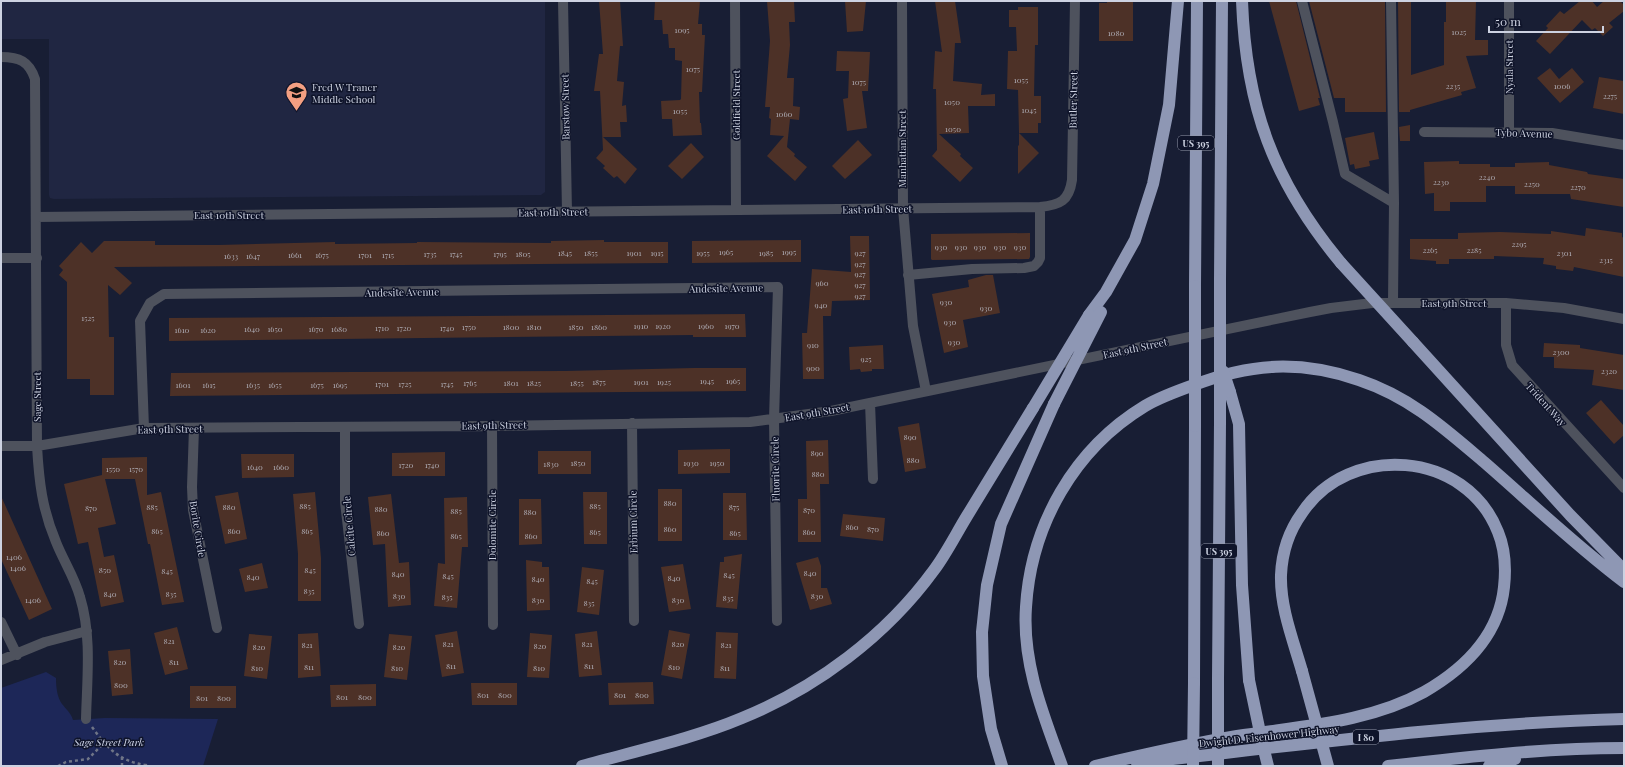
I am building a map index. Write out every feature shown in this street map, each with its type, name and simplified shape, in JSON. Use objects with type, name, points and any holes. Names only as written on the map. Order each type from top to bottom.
[{"type":"highway","points":[[582,766],[718,727],[742,718],[795,692],[854,652],[896,615],[934,570],[1089,315],[1106,292],[1135,240],[1153,184],[1169,105],[1178,1]]},
{"type":"highway","name":"US 395","points":[[1194,766],[1197,1]]},
{"type":"highway","name":"US 395","points":[[1218,766],[1222,1]]},
{"type":"highway","points":[[1242,1],[1248,69],[1258,114],[1268,145],[1301,210],[1341,264],[1565,509],[1624,570]]},
{"type":"highway","points":[[1002,766],[991,729],[983,682],[982,657],[984,606],[991,564],[1001,524],[1054,404],[1102,312],[1106,292]]},
{"type":"highway","points":[[1219,360],[1239,424],[1242,585],[1249,680],[1268,766]]},
{"type":"highway","points":[[1062,766],[1035,691],[1029,663],[1025,628],[1027,590],[1035,553],[1045,522],[1056,499],[1067,482],[1091,451],[1131,415],[1177,391],[1232,372],[1274,366],[1316,369],[1357,379],[1395,394],[1438,423],[1624,582]]},
{"type":"highway","points":[[1095,766],[1188,745],[1365,715],[1407,700],[1441,681],[1472,654],[1486,638],[1494,624],[1503,594],[1504,562],[1498,531],[1481,504],[1458,483],[1434,471],[1415,466],[1396,464],[1382,464],[1357,470],[1342,477],[1316,496],[1306,507],[1290,534],[1285,549],[1281,576],[1284,603],[1302,671],[1328,766]]},
{"type":"highway","name":"Dwight D. Eisenhower Highway","points":[[1108,766],[1453,728],[1555,721],[1624,719]]},
{"type":"highway","points":[[1388,766],[1460,758],[1537,752],[1624,748]]},
{"type":"highway","points":[[1489,766],[1537,752]]},
{"type":"street","name":"Barstow Street","points":[[563,1],[566,212]]},
{"type":"street","name":"Goldfield Street","points":[[735,1],[736,210]]},
{"type":"street","name":"Manhattan Street","points":[[902,1],[903,208],[913,326],[926,391]]},
{"type":"street","name":"Butler Street","points":[[1067,197],[1072,180],[1075,1]]},
{"type":"street","points":[[1302,1],[1345,174],[1394,203]]},
{"type":"street","points":[[1391,1],[1394,203],[1393,302]]},
{"type":"street","name":"Nyala Street","points":[[1509,1],[1509,132]]},
{"type":"street","name":"Sage Street","points":[[1,57],[13,57],[23,60],[30,68],[35,79],[37,446],[40,487],[46,516],[55,541],[80,596],[87,631],[86,719]]},
{"type":"street","name":"Tybo Avenue","points":[[1424,132],[1552,133],[1624,145]]},
{"type":"street","name":"East 10th Street","points":[[36,217],[1040,207],[1059,204],[1067,197]]},
{"type":"street","points":[[908,275],[972,269],[1024,268],[1034,266],[1040,258],[1040,207]]},
{"type":"street","points":[[1,258],[36,258]]},
{"type":"street","name":"Andesite Avenue","points":[[144,428],[140,321],[150,303],[164,294],[778,287],[778,292]]},
{"type":"street","name":"Fluorite Circle","points":[[777,621],[774,420],[778,292]]},
{"type":"street","name":"East 9th Street","points":[[1,446],[37,446],[144,428],[492,426],[750,422],[774,420],[831,411],[1324,309],[1352,305],[1393,302],[1506,303],[1564,308],[1624,319]]},
{"type":"street","name":"Trident Way","points":[[1506,303],[1506,345],[1512,365],[1624,488]]},
{"type":"street","points":[[870,403],[874,479]]},
{"type":"street","name":"Erbium Circle","points":[[632,423],[634,621]]},
{"type":"street","name":"Dolomite Circle","points":[[492,426],[493,624]]},
{"type":"street","name":"Calcite Circle","points":[[345,427],[345,502],[359,624]]},
{"type":"street","name":"Borite Circle","points":[[194,428],[192,487],[193,510],[217,628]]},
{"type":"street","points":[[1,622],[17,654]]},
{"type":"street","points":[[1,660],[45,642],[87,631]]},
{"type":"path","points":[[86,719],[104,743],[116,755],[135,764],[146,766]]},
{"type":"path","points":[[58,766],[66,762],[88,759],[104,743]]},
{"type":"path","points":[[122,757],[122,766]]},
{"type":"shaded area","name":"Fred W Traner Middle School","points":[[1,1],[545,1],[545,192],[541,195],[50,198],[49,39],[1,39]]},
{"type":"green space","name":"Sage Street Park","points":[[46,672],[56,678],[59,698],[70,713],[73,720],[105,718],[218,719],[203,766],[1,766],[1,688]]},
{"type":"building","points":[[599,1],[620,1],[623,46],[620,46],[617,81],[624,82],[622,106],[626,105],[627,122],[620,122],[621,137],[603,137],[637,169],[625,184],[617,176],[614,178],[603,168],[605,166],[596,158],[603,150],[600,91],[594,91],[599,54],[603,54]]},
{"type":"building","points":[[655,1],[700,1],[698,24],[702,24],[702,35],[705,35],[702,92],[699,92],[702,135],[673,136],[672,119],[662,119],[661,101],[681,99],[682,61],[675,60],[675,48],[669,48],[668,34],[663,34],[662,20],[654,20]]},
{"type":"building","points":[[767,1],[794,1],[795,22],[789,22],[790,45],[787,78],[794,78],[793,106],[800,107],[799,120],[790,119],[787,147],[795,154],[794,156],[807,167],[795,181],[767,156],[784,136],[770,135],[770,107],[765,107],[770,41]]},
{"type":"building","points":[[845,1],[866,1],[863,31],[847,32]]},
{"type":"building","points":[[935,1],[955,1],[961,43],[955,43],[953,81],[982,84],[981,95],[995,94],[995,106],[968,106],[969,133],[939,134],[961,154],[960,156],[973,168],[960,182],[932,156],[937,150],[936,89],[933,89],[935,51],[942,52]]},
{"type":"building","points":[[1107,1],[1133,1],[1133,41],[1099,41],[1099,3],[1107,3]]},
{"type":"building","points":[[1269,1],[1296,1],[1320,98],[1318,98],[1320,105],[1299,111]]},
{"type":"building","points":[[1309,1],[1385,1],[1386,112],[1345,112],[1345,98],[1334,98]]},
{"type":"building","points":[[1398,1],[1411,1],[1411,75],[1444,65],[1444,22],[1446,22],[1446,1],[1476,1],[1475,40],[1488,40],[1488,55],[1466,56],[1476,88],[1461,92],[1462,95],[1410,110],[1410,112],[1399,112]]},
{"type":"building","points":[[1580,1],[1592,1],[1597,7],[1604,1],[1620,1],[1624,5],[1624,11],[1609,23],[1613,27],[1603,36],[1595,28],[1592,30],[1582,20],[1550,54],[1536,41],[1548,28],[1546,26],[1560,11],[1564,14]]},
{"type":"building","points":[[1018,7],[1038,7],[1038,45],[1035,45],[1034,96],[1041,96],[1041,123],[1038,123],[1038,133],[1019,133],[1018,90],[1007,89],[1008,51],[1017,51],[1016,27],[1009,27],[1009,10],[1018,10]]},
{"type":"building","points":[[837,51],[870,52],[868,91],[862,91],[867,128],[847,131],[843,99],[848,98],[849,71],[836,71]]},
{"type":"building","points":[[1550,68],[1559,79],[1572,68],[1584,82],[1560,103],[1537,78]]},
{"type":"building","points":[[1599,77],[1624,81],[1624,114],[1593,108]]},
{"type":"building","points":[[1410,125],[1410,141],[1400,141],[1399,127]]},
{"type":"building","points":[[1374,132],[1379,159],[1369,161],[1370,166],[1355,169],[1354,164],[1350,165],[1345,138]]},
{"type":"building","points":[[1019,133],[1039,153],[1018,174],[1018,146]]},
{"type":"building","points":[[858,140],[872,155],[845,179],[832,166]]},
{"type":"building","points":[[691,143],[704,157],[682,179],[668,166]]},
{"type":"building","points":[[1459,161],[1459,164],[1490,164],[1490,167],[1515,167],[1515,163],[1549,162],[1549,165],[1587,172],[1588,174],[1624,179],[1624,207],[1571,199],[1570,194],[1515,194],[1515,186],[1486,186],[1486,202],[1450,202],[1450,211],[1434,211],[1434,193],[1425,194],[1424,162]]},
{"type":"building","points":[[1586,228],[1622,233],[1622,237],[1624,238],[1624,277],[1574,267],[1573,271],[1556,269],[1556,266],[1543,264],[1544,258],[1494,256],[1494,259],[1449,259],[1449,264],[1436,264],[1436,261],[1410,259],[1410,239],[1458,239],[1458,233],[1500,232],[1551,234],[1551,231],[1585,236]]},
{"type":"building","points":[[1030,233],[1029,259],[931,259],[931,234]]},
{"type":"building","points":[[850,236],[869,236],[870,300],[832,301],[831,316],[823,316],[824,379],[803,379],[802,333],[807,333],[812,269],[851,272]]},
{"type":"building","points":[[604,240],[604,242],[668,242],[668,263],[114,267],[132,283],[120,295],[108,285],[109,337],[114,337],[114,395],[90,395],[90,379],[67,379],[67,282],[59,275],[63,270],[59,266],[81,242],[92,253],[104,241],[155,241],[155,245],[219,245],[335,242],[335,244],[417,242],[551,243],[551,241]]},
{"type":"building","points":[[801,240],[801,262],[692,263],[692,241]]},
{"type":"building","points":[[986,275],[993,275],[1000,313],[963,320],[968,347],[944,353],[932,294],[969,287],[968,280]]},
{"type":"building","points":[[745,314],[746,337],[693,337],[693,335],[169,341],[169,318]]},
{"type":"building","points":[[1544,343],[1580,345],[1580,348],[1624,355],[1624,390],[1592,385],[1594,370],[1554,368],[1554,357],[1543,357]]},
{"type":"building","points":[[883,345],[884,369],[872,369],[872,371],[861,372],[860,369],[850,370],[849,347]]},
{"type":"building","points":[[746,368],[746,391],[170,396],[171,373],[565,371]]},
{"type":"building","points":[[1601,400],[1624,426],[1624,435],[1614,444],[1586,413]]},
{"type":"building","points":[[919,423],[926,468],[905,472],[898,427]]},
{"type":"building","points":[[828,440],[829,484],[820,484],[821,542],[798,542],[798,499],[807,499],[806,441]]},
{"type":"building","points":[[730,449],[730,473],[678,474],[678,450]]},
{"type":"building","points":[[538,451],[591,451],[591,474],[538,474]]},
{"type":"building","points":[[445,452],[445,476],[392,476],[392,453]]},
{"type":"building","points":[[241,454],[294,454],[294,477],[242,478]]},
{"type":"building","points":[[147,457],[147,495],[161,492],[184,602],[162,605],[135,479],[105,479],[116,524],[98,528],[104,557],[114,555],[124,602],[101,607],[88,542],[78,544],[64,484],[102,475],[102,458]]},
{"type":"building","points":[[658,489],[682,489],[682,541],[658,541]]},
{"type":"building","points":[[238,492],[247,539],[225,544],[215,496]]},
{"type":"building","points":[[315,492],[321,558],[321,601],[298,601],[298,554],[293,494]]},
{"type":"building","points":[[583,492],[607,492],[607,544],[584,544]]},
{"type":"building","points":[[723,493],[746,493],[747,540],[723,540]]},
{"type":"building","points":[[391,494],[399,563],[409,562],[411,605],[388,607],[385,544],[373,545],[368,497]]},
{"type":"building","points":[[1,496],[52,609],[29,620],[1,559]]},
{"type":"building","points":[[467,497],[468,547],[462,547],[457,608],[434,606],[438,563],[445,564],[444,498]]},
{"type":"building","points":[[519,499],[541,499],[542,544],[519,545]]},
{"type":"building","points":[[843,514],[885,518],[883,541],[840,536]]},
{"type":"building","points":[[742,554],[737,609],[716,607],[720,562],[724,562],[724,557]]},
{"type":"building","points":[[818,557],[821,566],[821,588],[827,588],[832,604],[810,610],[796,563]]},
{"type":"building","points":[[526,560],[542,562],[542,567],[549,567],[550,610],[527,611]]},
{"type":"building","points":[[262,563],[268,588],[245,592],[239,569]]},
{"type":"building","points":[[683,564],[691,609],[669,612],[661,567]]},
{"type":"building","points":[[582,567],[604,570],[599,615],[577,612]]},
{"type":"building","points":[[177,627],[188,669],[165,675],[154,633]]},
{"type":"building","points":[[669,630],[690,634],[682,679],[661,675]]},
{"type":"building","points":[[457,631],[464,673],[442,677],[435,635]]},
{"type":"building","points":[[597,631],[602,675],[579,677],[575,634]]},
{"type":"building","points":[[716,632],[738,633],[736,679],[714,678]]},
{"type":"building","points":[[318,633],[321,676],[298,678],[298,634]]},
{"type":"building","points":[[530,633],[552,635],[549,678],[527,677]]},
{"type":"building","points":[[249,634],[272,636],[267,679],[244,676]]},
{"type":"building","points":[[389,634],[412,636],[407,680],[384,677]]},
{"type":"building","points":[[130,649],[133,694],[112,696],[108,651]]},
{"type":"building","points":[[653,682],[654,704],[609,705],[608,683]]},
{"type":"building","points":[[471,683],[517,683],[517,705],[472,705]]},
{"type":"building","points":[[376,684],[376,706],[331,707],[330,685]]},
{"type":"building","points":[[190,686],[236,686],[236,708],[190,708]]},
{"type":"place","name":"Fred W Traner Middle School","points":[[297,112]]}]
